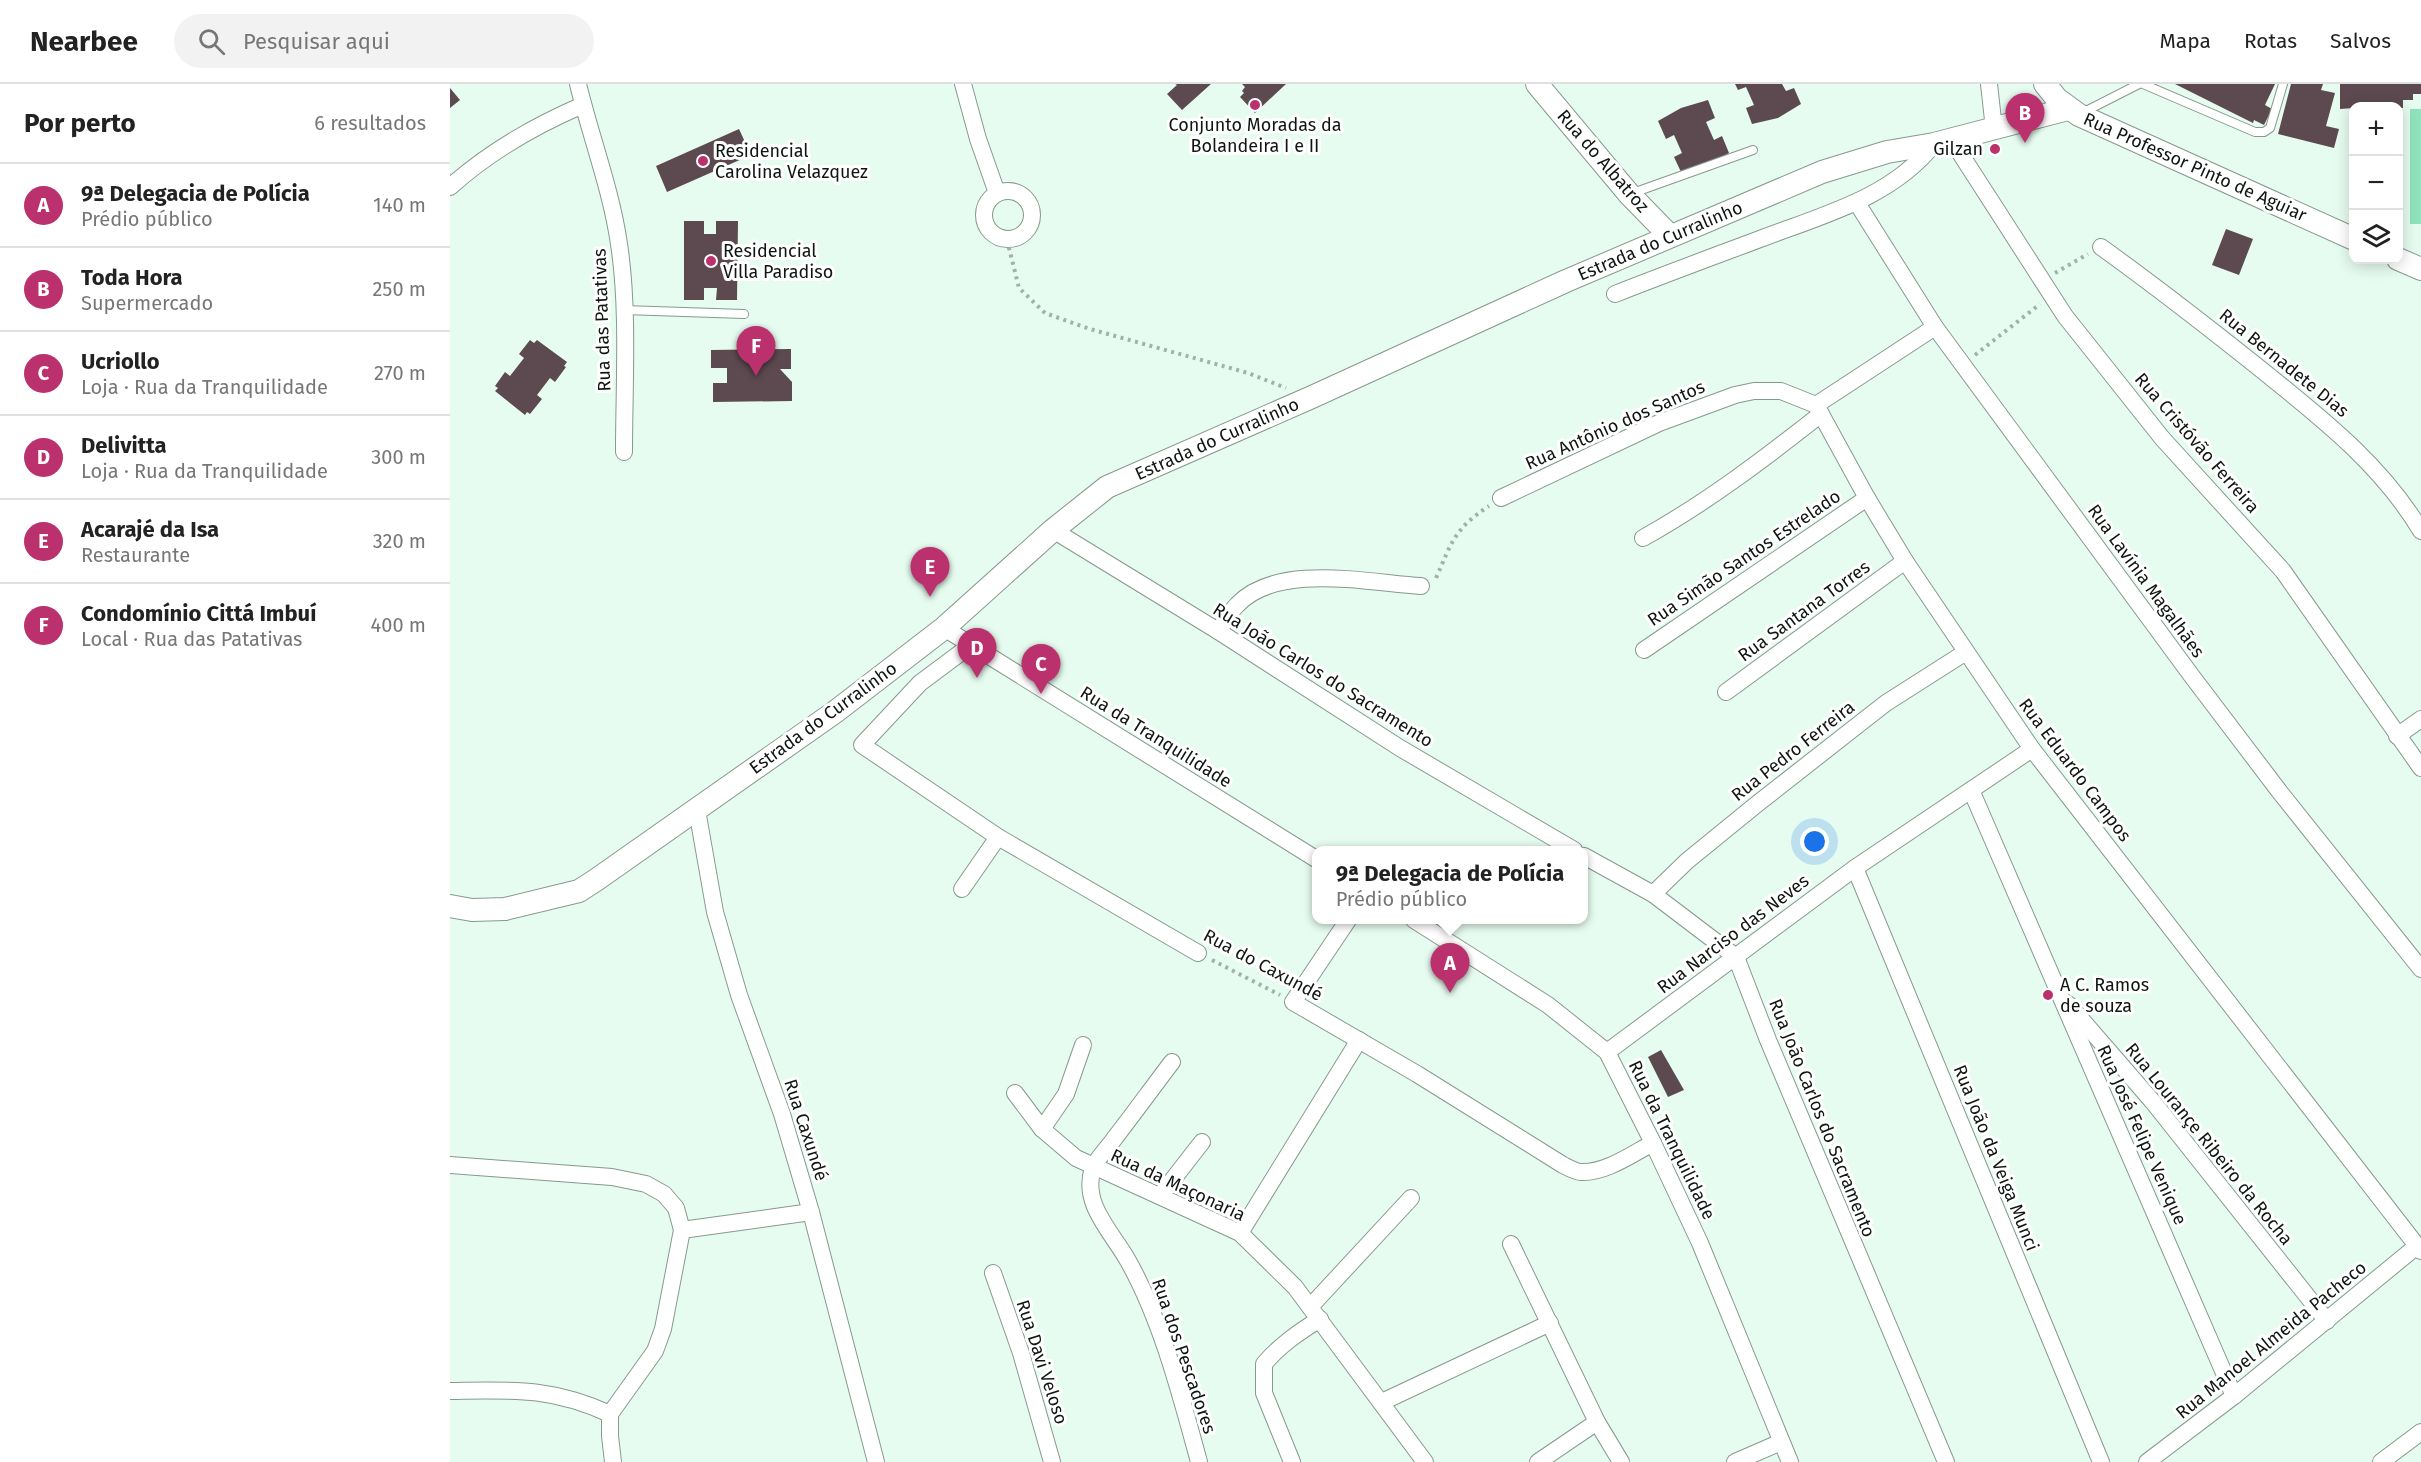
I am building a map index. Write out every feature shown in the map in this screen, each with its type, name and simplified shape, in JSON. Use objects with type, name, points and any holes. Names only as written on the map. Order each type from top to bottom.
[{"type":"street","name":"Rua das Patativas","points":[[578,84],[610,194],[620,245],[624,452]]},
{"type":"street","points":[[963,84],[997,193]]},
{"type":"street","name":"Rua do Albatroz","points":[[1537,84],[1629,194],[1670,236]]},
{"type":"street","points":[[1989,84],[1994,129]]},
{"type":"street","name":"Rua Professor Pinto de Aguiar","points":[[2045,84],[2074,112],[2349,237]]},
{"type":"street","points":[[450,187],[496,150],[547,120],[583,105]]},
{"type":"street","name":"Estrada do Curralinho","points":[[450,906],[472,910],[506,909],[579,891],[835,712],[944,628],[1053,530],[1107,487],[1312,398],[1566,281],[1854,161],[2074,112]]},
{"type":"street","points":[[1615,294],[1857,203],[1904,175],[1942,141]]},
{"type":"street","name":"Rua Cristóvão Ferreira","points":[[1942,141],[2046,288],[2162,438],[2283,571],[2349,662],[2397,736],[2421,768]]},
{"type":"street","points":[[1012,191],[1020,194],[1031,206],[1032,222],[1023,235],[1007,240],[992,234],[984,220],[986,205],[997,193],[1012,191]]},
{"type":"street","name":"Rua Lavínia Magalhães","points":[[1857,203],[1935,327],[2191,675],[2279,791],[2421,968]]},
{"type":"street","name":"Rua Bernadete Dias","points":[[2101,246],[2190,312],[2328,423],[2383,477],[2421,531]]},
{"type":"street","points":[[2403,261],[2421,269]]},
{"type":"street","points":[[1643,538],[1729,484],[1818,409],[1935,327]]},
{"type":"street","name":"Rua Antônio dos Santos","points":[[1501,498],[1659,423],[1735,395],[1754,391],[1781,391],[1818,409]]},
{"type":"street","name":"Rua Eduardo Campos","points":[[1818,409],[1905,561],[2032,748],[2419,1249]]},
{"type":"street","name":"Rua Simão Santos Estrelado","points":[[1644,650],[1867,498]]},
{"type":"street","name":"Rua João Carlos do Sacramento","points":[[1053,530],[1218,631],[1400,748],[1567,846]]},
{"type":"street","name":"Rua Santana Torres","points":[[1726,692],[1905,561]]},
{"type":"street","points":[[1218,631],[1238,604],[1255,592],[1280,582],[1343,578],[1421,586]]},
{"type":"street","name":"Rua da Tranquilidade","points":[[944,628],[1312,856]]},
{"type":"street","name":"Rua do Caxundé","points":[[971,645],[920,683],[862,745],[998,837],[1198,952]]},
{"type":"street","name":"Rua Pedro Ferreira","points":[[1653,894],[1687,861],[1756,804],[1886,703],[1966,652]]},
{"type":"street","points":[[2397,736],[2421,719]]},
{"type":"street","name":"Rua Narciso das Neves","points":[[1607,1052],[1855,868],[2032,748]]},
{"type":"street","name":"Rua José Felipe Venique","points":[[1971,790],[2234,1396]]},
{"type":"street","name":"Rua Caxundé","points":[[697,810],[715,912],[739,995],[782,1114],[811,1212],[876,1462]]},
{"type":"street","points":[[962,889],[998,837]]},
{"type":"street","points":[[1588,858],[1653,894],[1736,957]]},
{"type":"street","name":"Rua João da Veiga Munci","points":[[1855,868],[2100,1462]]},
{"type":"street","points":[[1293,1002],[1345,924]]},
{"type":"street","name":"Rua da Tranquilidade","points":[[1420,924],[1548,1005],[1607,1052],[1700,1243],[1790,1462]]},
{"type":"street","name":"Rua João Carlos do Sacramento","points":[[1736,957],[1768,1040],[1946,1462]]},
{"type":"street","name":"Rua Lourançe Ribeiro da Rocha","points":[[2059,993],[2153,1102],[2327,1321]]},
{"type":"street","name":"Rua do Caxundé","points":[[1293,1002],[1469,1105],[1563,1165],[1580,1172],[1595,1170],[1614,1163],[1653,1143]]},
{"type":"street","points":[[1240,1233],[1359,1040]]},
{"type":"street","points":[[1042,1129],[1066,1094],[1083,1045]]},
{"type":"street","points":[[1094,1167],[1172,1062]]},
{"type":"street","name":"Rua da Maçonaria","points":[[1015,1093],[1042,1129],[1076,1158],[1240,1233],[1267,1257],[1315,1313],[1425,1462]]},
{"type":"street","points":[[1160,1196],[1203,1142]]},
{"type":"street","points":[[450,1165],[612,1177],[646,1184],[664,1194],[676,1208],[682,1230],[663,1329],[655,1351],[610,1414],[609,1436],[613,1462]]},
{"type":"street","name":"Rua dos Pescadores","points":[[1094,1167],[1090,1190],[1093,1204],[1127,1259],[1150,1310],[1177,1384],[1198,1462]]},
{"type":"street","points":[[1292,1462],[1264,1393],[1264,1364],[1315,1313],[1411,1198]]},
{"type":"street","points":[[682,1230],[811,1212]]},
{"type":"street","points":[[1511,1244],[1597,1422],[1621,1462]]},
{"type":"street","name":"Rua Manoel Almeida Pacheco","points":[[2147,1462],[2419,1249]]},
{"type":"street","name":"Rua Davi Veloso","points":[[993,1274],[1025,1364],[1052,1462]]},
{"type":"street","points":[[1382,1402],[1550,1323]]},
{"type":"street","points":[[450,1391],[524,1390],[553,1394],[584,1402],[610,1414]]},
{"type":"street","points":[[1539,1462],[1597,1422]]},
{"type":"street","points":[[2381,1462],[2421,1432]]},
{"type":"street","points":[[1735,1462],[1781,1442]]},
{"type":"lane","points":[[2074,112],[2141,84],[2245,130],[2264,132],[2274,121],[2283,84]]},
{"type":"lane","points":[[1629,194],[1753,150]]},
{"type":"lane","points":[[623,310],[744,314]]},
{"type":"path","points":[[1007,240],[1019,288],[1044,313],[1090,329],[1248,373],[1312,398]]},
{"type":"path","points":[[1962,364],[2046,288],[2101,246]]},
{"type":"path","points":[[1421,586],[1429,585],[1436,578],[1455,536],[1467,521],[1501,498]]},
{"type":"path","name":"Rua do Caxundé","points":[[1198,952],[1293,1002]]},
{"type":"green space","points":[[2410,109],[2421,109],[2421,224],[2410,224]]},
{"type":"building","name":"Conjunto Moradas da Bolandeira I e II","points":[[1175,84],[1211,84],[1182,110],[1167,94],[1177,85]]},
{"type":"building","name":"Conjunto Moradas da Bolandeira I e II","points":[[1242,84],[1286,84],[1255,113],[1240,97],[1245,87]]},
{"type":"building","points":[[1735,84],[1782,84],[1786,91],[1794,88],[1801,104],[1778,118],[1752,124],[1746,108],[1754,105],[1746,87],[1738,90]]},
{"type":"building","points":[[2175,84],[2275,84],[2265,105],[2272,109],[2264,125],[2254,120],[2253,123]]},
{"type":"building","points":[[2291,84],[2323,84],[2321,90],[2335,93],[2326,126],[2339,129],[2334,148],[2278,134]]},
{"type":"building","points":[[2340,84],[2421,84],[2421,94],[2413,94],[2413,100],[2349,102],[2349,108],[2340,109]]},
{"type":"building","points":[[450,88],[460,100],[450,108]]},
{"type":"building","points":[[1708,100],[1715,118],[1706,122],[1714,140],[1722,136],[1729,153],[1706,167],[1681,172],[1674,157],[1682,153],[1674,135],[1666,139],[1658,121],[1681,108]]},
{"type":"building","name":"Residencial Carolina Velazquez","points":[[739,129],[751,155],[667,192],[656,166]]},
{"type":"building","name":"Residencial Villa Paradiso","points":[[684,221],[704,221],[704,234],[716,234],[716,221],[738,221],[737,300],[716,300],[717,288],[704,288],[704,300],[684,300]]},
{"type":"building","points":[[2226,229],[2253,239],[2239,275],[2212,265]]},
{"type":"building","points":[[530,340],[534,343],[537,340],[567,362],[555,382],[550,378],[537,395],[542,399],[530,414],[527,412],[525,415],[495,391],[498,388],[495,386],[505,372],[510,376],[524,358],[519,354]]},
{"type":"building","points":[[791,349],[791,369],[780,369],[792,382],[792,401],[713,402],[713,383],[727,383],[727,368],[711,368],[711,350]]},
{"type":"building","points":[[1661,1050],[1684,1090],[1668,1097],[1648,1057]]},
{"type":"place","name":"Conjunto Moradas da Bolandeira I e II","points":[[1255,105]]},
{"type":"place","name":"Toda Hora","points":[[2025,143]]},
{"type":"place","name":"Gilzan","points":[[1995,149]]},
{"type":"place","name":"Residencial Carolina Velazquez","points":[[703,161]]},
{"type":"place","name":"Residencial Villa Paradiso","points":[[711,261]]},
{"type":"place","name":"Condomínio Cittá Imbuí","points":[[756,376]]},
{"type":"place","name":"Acarajé da Isa","points":[[930,597]]},
{"type":"place","name":"Delivitta","points":[[977,678]]},
{"type":"place","name":"Ucriollo","points":[[1041,694]]},
{"type":"place","name":"9ª Delegacia de Polícia","points":[[1450,993]]},
{"type":"place","name":"A C. Ramos de souza","points":[[2048,995]]}]
